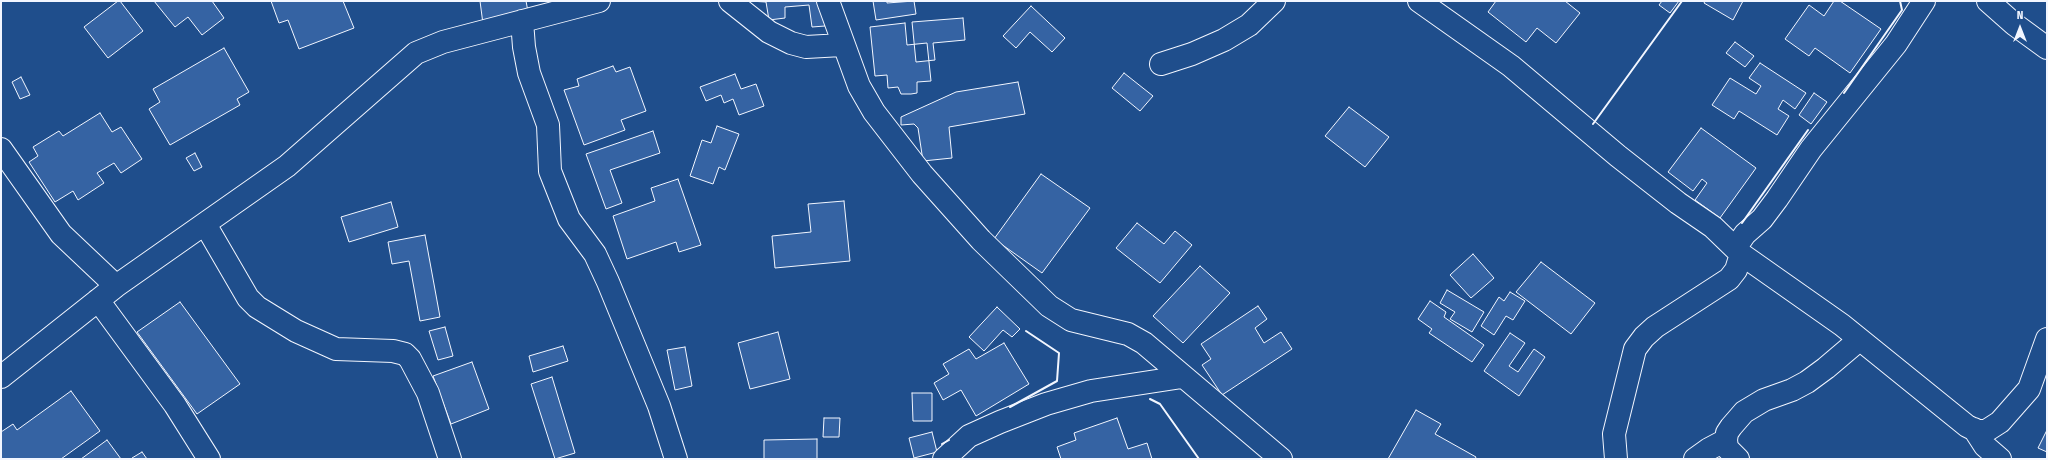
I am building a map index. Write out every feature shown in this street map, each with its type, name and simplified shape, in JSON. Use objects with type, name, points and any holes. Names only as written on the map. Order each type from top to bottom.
[{"type":"street","points":[[1,377],[116,286],[287,166],[416,53],[443,42],[522,21],[572,5],[599,1]]},
{"type":"street","points":[[730,1],[769,32],[791,42],[806,47],[842,45]]},
{"type":"street","points":[[828,1],[842,45],[858,86],[874,112],[894,140],[980,240],[1049,306],[1066,318],[1135,338],[1281,459]]},
{"type":"street","points":[[1160,64],[1192,54],[1224,40],[1249,25],[1274,1]]},
{"type":"street","points":[[1419,1],[1511,66],[1618,156],[1678,203],[1713,227],[1738,251],[1842,325],[1950,414],[1974,429],[1986,431],[1992,428],[2030,389],[2047,339]]},
{"type":"street","points":[[1616,459],[1614,434],[1635,349],[1644,337],[1655,327],[1729,279],[1736,270],[1738,251],[1745,234],[1762,219],[1811,149],[1896,44],[1924,1]]},
{"type":"street","points":[[1988,1],[2014,24],[2047,48]]},
{"type":"street","points":[[522,21],[524,47],[529,73],[548,125],[550,171],[569,219],[595,254],[608,282],[660,406],[676,459]]},
{"type":"street","points":[[1,149],[61,234],[116,286]]},
{"type":"street","points":[[205,224],[248,298],[258,307],[296,331],[336,349],[393,351],[405,354],[410,358],[428,393],[450,459]]},
{"type":"street","points":[[98,300],[176,406],[209,459]]},
{"type":"street","points":[[1738,459],[1727,448],[1726,440],[1731,426],[1748,409],[1764,400],[1792,390],[1807,382],[1859,340]]},
{"type":"street","points":[[944,459],[969,436],[1046,404],[1091,391],[1182,377]]},
{"type":"street","points":[[1974,429],[1985,446],[2000,459]]},
{"type":"street","points":[[1695,459],[1709,448],[1726,440]]},
{"type":"building","points":[[120,1],[143,31],[108,58],[84,27]]},
{"type":"building","points":[[154,1],[212,1],[224,18],[202,35],[188,17],[175,27]]},
{"type":"building","points":[[271,1],[343,1],[354,28],[299,49],[288,20],[279,23]]},
{"type":"building","points":[[480,1],[526,1],[529,17],[483,24]]},
{"type":"building","points":[[749,1],[820,1],[825,26],[812,27],[809,5],[785,7],[785,18],[769,20],[766,2]]},
{"type":"building","points":[[873,1],[887,1],[887,3],[914,1],[916,14],[876,20]]},
{"type":"building","points":[[1496,1],[1565,1],[1580,13],[1556,43],[1537,28],[1526,42],[1488,12]]},
{"type":"building","points":[[1662,1],[1679,1],[1670,13],[1659,5]]},
{"type":"building","points":[[1705,1],[1743,1],[1733,20],[1704,3]]},
{"type":"building","points":[[1834,1],[1840,1],[1881,29],[1850,73],[1815,48],[1809,56],[1785,39],[1809,5],[1824,16]]},
{"type":"building","points":[[1031,6],[1065,38],[1052,52],[1030,32],[1016,48],[1003,36]]},
{"type":"building","points":[[963,18],[965,40],[933,43],[935,60],[916,62],[912,22]]},
{"type":"building","points":[[905,23],[907,45],[927,43],[931,81],[917,82],[917,93],[911,94],[901,94],[898,87],[888,88],[887,75],[875,76],[870,27]]},
{"type":"building","points":[[1735,42],[1754,56],[1745,67],[1726,53]]},
{"type":"building","points":[[224,48],[249,92],[237,99],[240,105],[170,145],[149,109],[160,102],[153,89]]},
{"type":"building","points":[[1760,63],[1806,93],[1795,109],[1783,100],[1778,109],[1789,116],[1777,135],[1739,111],[1734,119],[1712,105],[1730,78],[1756,94],[1761,86],[1749,78]]},
{"type":"building","points":[[613,66],[616,72],[630,67],[646,111],[621,120],[625,130],[584,145],[564,90],[579,86],[577,79]]},
{"type":"building","points":[[1124,73],[1153,96],[1140,111],[1112,88]]},
{"type":"building","points":[[735,74],[741,89],[756,84],[764,106],[739,115],[733,99],[724,103],[721,95],[706,101],[700,87]]},
{"type":"building","points":[[21,77],[30,95],[20,99],[12,82]]},
{"type":"building","points":[[1018,82],[1025,114],[949,127],[952,158],[923,161],[918,128],[914,124],[901,125],[901,117],[956,92]]},
{"type":"building","points":[[1814,93],[1827,102],[1811,124],[1799,115]]},
{"type":"building","points":[[1349,107],[1389,137],[1365,167],[1325,136]]},
{"type":"building","points":[[100,113],[112,132],[121,127],[142,159],[121,173],[114,163],[97,173],[104,183],[78,200],[73,191],[55,202],[29,162],[38,156],[33,147],[59,131],[63,136]]},
{"type":"building","points":[[717,126],[739,134],[725,170],[719,167],[713,184],[690,176],[702,140],[711,143]]},
{"type":"building","points":[[1701,128],[1756,168],[1720,218],[1695,200],[1707,183],[1702,179],[1693,191],[1668,172]]},
{"type":"building","points":[[653,131],[660,153],[610,170],[622,203],[606,209],[586,154]]},
{"type":"building","points":[[195,153],[202,167],[194,171],[186,158]]},
{"type":"building","points":[[1041,174],[1090,208],[1042,273],[994,239]]},
{"type":"building","points":[[678,179],[701,245],[679,252],[676,242],[627,259],[613,216],[655,201],[651,188]]},
{"type":"building","points":[[844,201],[850,261],[775,268],[772,236],[811,232],[808,204]]},
{"type":"building","points":[[391,202],[398,227],[349,242],[341,217]]},
{"type":"building","points":[[1137,223],[1164,244],[1175,231],[1192,245],[1160,283],[1116,248]]},
{"type":"building","points":[[425,235],[440,317],[420,321],[409,261],[392,264],[388,242]]},
{"type":"building","points":[[1473,254],[1494,278],[1471,298],[1450,275]]},
{"type":"building","points":[[1541,262],[1595,303],[1571,334],[1516,292]]},
{"type":"building","points":[[1200,266],[1230,293],[1183,343],[1153,316]]},
{"type":"building","points":[[1447,290],[1484,312],[1472,332],[1450,319],[1455,312],[1440,303]]},
{"type":"building","points":[[1510,292],[1525,301],[1513,320],[1506,316],[1494,335],[1481,326],[1499,297],[1504,301]]},
{"type":"building","points":[[1430,301],[1446,312],[1444,317],[1484,345],[1472,362],[1429,333],[1432,329],[1418,319]]},
{"type":"building","points":[[180,302],[240,384],[197,414],[137,332]]},
{"type":"building","points":[[1258,306],[1267,319],[1255,328],[1264,343],[1281,332],[1292,349],[1222,395],[1202,365],[1211,359],[1201,344]]},
{"type":"building","points":[[997,307],[1020,329],[1012,337],[1003,330],[984,351],[969,337]]},
{"type":"building","points":[[445,327],[453,356],[438,360],[429,331]]},
{"type":"building","points":[[778,332],[790,379],[750,389],[738,343]]},
{"type":"building","points":[[1510,333],[1525,343],[1509,366],[1518,372],[1534,349],[1545,357],[1519,396],[1484,371]]},
{"type":"building","points":[[1004,343],[1029,384],[976,416],[961,390],[943,400],[934,383],[949,374],[943,364],[969,349],[976,359]]},
{"type":"building","points":[[563,346],[568,361],[533,372],[529,356]]},
{"type":"building","points":[[685,347],[692,386],[675,390],[667,350]]},
{"type":"building","points":[[472,362],[489,409],[451,424],[433,376]]},
{"type":"building","points":[[552,377],[575,453],[555,459],[531,384]]},
{"type":"building","points":[[71,391],[100,431],[61,459],[1,459],[1,432],[13,424],[17,430]]},
{"type":"building","points":[[912,393],[932,393],[932,421],[913,421]]},
{"type":"building","points":[[1416,410],[1441,424],[1435,434],[1476,457],[1475,459],[1388,459]]},
{"type":"building","points":[[824,418],[840,418],[839,437],[823,437]]},
{"type":"building","points":[[1117,418],[1128,449],[1147,443],[1152,459],[1061,459],[1057,447],[1076,440],[1074,433]]},
{"type":"building","points":[[2047,430],[2047,452],[2038,448]]},
{"type":"building","points":[[932,432],[937,452],[914,458],[909,438]]},
{"type":"building","points":[[817,439],[817,459],[764,459],[764,440]]},
{"type":"building","points":[[107,440],[121,459],[81,459]]},
{"type":"building","points":[[142,452],[147,459],[132,458]]},
{"type":"wall","points":[[1593,124],[1682,1]]},
{"type":"wall","points":[[1844,93],[1902,10],[1900,1]]},
{"type":"wall","points":[[1742,223],[1808,130]]},
{"type":"wall","points":[[1010,407],[1057,381],[1059,353],[1026,331]]},
{"type":"wall","points":[[1150,399],[1160,404],[1199,459]]},
{"type":"wall","points":[[942,444],[949,440]]}]
